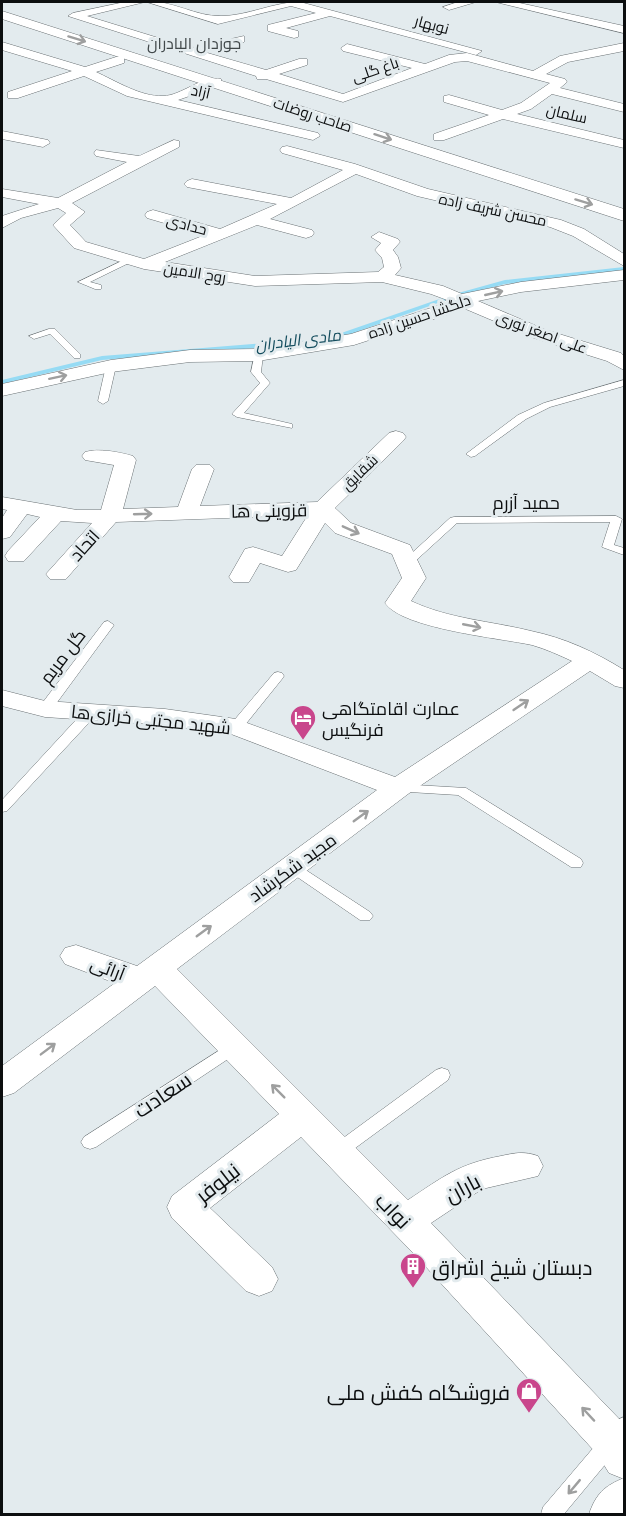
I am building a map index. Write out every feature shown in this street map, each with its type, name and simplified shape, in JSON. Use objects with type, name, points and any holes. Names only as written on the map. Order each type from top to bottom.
[{"type":"street","name":"صاحب روضات","points":[[4,2],[66,18],[260,77],[362,113]]},
{"type":"street","points":[[66,18],[139,2]]},
{"type":"street","points":[[153,2],[218,20],[231,19],[291,2]]},
{"type":"street","name":"نوبهار","points":[[291,2],[483,53],[468,57]]},
{"type":"street","points":[[449,7],[470,2]]},
{"type":"street","points":[[502,2],[624,30]]},
{"type":"street","points":[[177,8],[190,4]]},
{"type":"street","points":[[512,15],[534,10]]},
{"type":"street","points":[[294,34],[272,28],[330,12]]},
{"type":"street","name":"صاحب روضات","points":[[2,15],[624,215]]},
{"type":"street","name":"باغ گلی","points":[[66,18],[191,51],[260,77],[344,98],[453,58],[468,57],[560,82],[548,89]]},
{"type":"street","points":[[553,26],[574,18]]},
{"type":"street","points":[[343,26],[358,20]]},
{"type":"street","points":[[411,34],[437,25]]},
{"type":"street","points":[[191,51],[240,39]]},
{"type":"street","name":"آزاد","points":[[2,46],[84,71],[132,93],[313,136]]},
{"type":"street","points":[[535,75],[564,59],[624,47]]},
{"type":"street","points":[[347,48],[426,68]]},
{"type":"street","points":[[611,49],[624,52]]},
{"type":"street","points":[[14,95],[120,60]]},
{"type":"street","points":[[260,77],[303,62]]},
{"type":"street","points":[[371,76],[390,82]]},
{"type":"street","points":[[165,100],[216,82]]},
{"type":"street","points":[[433,135],[526,106],[548,89],[624,108]]},
{"type":"street","name":"سلمان","points":[[449,99],[624,144]]},
{"type":"street","points":[[583,134],[609,124]]},
{"type":"street","points":[[2,135],[43,142]]},
{"type":"street","points":[[433,135],[470,147]]},
{"type":"street","points":[[2,223],[15,215],[60,203],[174,144]]},
{"type":"street","name":"محسن شریف زاده","points":[[287,150],[355,169],[432,195],[519,212],[571,227],[604,245],[624,262]]},
{"type":"street","points":[[101,153],[162,169]]},
{"type":"street","points":[[488,171],[524,172],[533,167]]},
{"type":"street","points":[[138,262],[220,234],[334,182],[355,169]]},
{"type":"street","points":[[548,191],[547,185],[561,183],[601,189]]},
{"type":"street","points":[[192,184],[284,205],[309,216]]},
{"type":"street","points":[[2,193],[60,203]]},
{"type":"street","name":"روح الامین","points":[[60,203],[77,212],[61,225],[80,245],[138,262],[255,281],[382,277],[437,290]]},
{"type":"street","name":"حدادی","points":[[153,215],[220,234]]},
{"type":"street","points":[[252,219],[306,233]]},
{"type":"street","points":[[379,237],[392,242],[383,250],[390,257],[393,268],[382,277]]},
{"type":"street","name":"دلگشا حسین زاده","points":[[2,376],[111,349],[186,342],[266,339],[327,328],[419,300],[437,290],[507,274],[624,262]]},
{"type":"street","points":[[507,274],[521,286]]},
{"type":"street","name":"دلگشا حسین زاده","points":[[2,376],[190,356],[258,354],[354,339],[443,310],[460,300],[521,286],[624,275]]},
{"type":"street","name":"علی اصغر نوری","points":[[437,290],[540,334],[614,357],[624,364]]},
{"type":"street","name":"شقایق","points":[[241,577],[253,554],[288,565],[323,508],[396,437]]},
{"type":"street","points":[[92,456],[126,460],[110,516]]},
{"type":"street","points":[[187,512],[204,469]]},
{"type":"street","points":[[2,532],[11,505]]},
{"type":"street","name":"قزوینی ها","points":[[11,505],[77,517],[323,508],[344,528],[402,550],[407,563]]},
{"type":"street","points":[[16,556],[56,513]]},
{"type":"street","name":"اتحاد","points":[[58,574],[110,516]]},
{"type":"street","points":[[407,563],[414,578],[397,603],[419,615],[535,638],[590,660],[624,681]]},
{"type":"street","name":"مجید شکرشاد","points":[[2,1084],[399,788],[590,660]]},
{"type":"street","name":"شهید مجتبی خرازی‌ها","points":[[2,698],[45,709],[165,717],[237,727],[399,788]]},
{"type":"street","name":"آرائی","points":[[76,956],[148,973]]},
{"type":"street","name":"نواب","points":[[148,973],[234,1047],[621,1442]]},
{"type":"street","name":"نیلوفر","points":[[259,1279],[185,1207],[302,1116]]},
{"type":"street","name":"باران","points":[[405,1221],[473,1176],[525,1166]]},
{"type":"street","points":[[615,1515],[624,1504]]},
{"type":"lane","points":[[98,288],[82,282],[138,262]]},
{"type":"lane","points":[[34,336],[52,331],[77,356]]},
{"type":"lane","points":[[258,354],[256,372],[265,383],[237,414],[288,426]]},
{"type":"lane","points":[[103,401],[111,366]]},
{"type":"lane","points":[[471,454],[522,417],[547,405],[597,393],[624,383]]},
{"type":"lane","name":"حمید آزرم","points":[[407,563],[454,520],[616,519],[608,547],[624,552]]},
{"type":"lane","name":"گل مریم","points":[[45,709],[108,625]]},
{"type":"lane","points":[[237,727],[278,676]]},
{"type":"lane","points":[[2,808],[92,711]]},
{"type":"lane","points":[[399,788],[461,791],[576,863]]},
{"type":"lane","points":[[292,866],[365,916]]},
{"type":"lane","name":"سعادت","points":[[90,1142],[234,1047]]},
{"type":"lane","points":[[337,1152],[442,1075]]},
{"type":"lane","points":[[551,1515],[621,1442]]},
{"type":"waterway","name":"مادی الیادران","points":[[328,339],[453,296],[505,282],[624,269]]},
{"type":"waterway","name":"مادی الیادران","points":[[2,382],[102,358],[304,342]]},
{"type":"place","name":"عمارت اقامتگاهی فرنگیس","points":[[303,741]]},
{"type":"place","name":"دبستان شیخ اشراق","points":[[413,1289]]},
{"type":"place","name":"فروشگاه کفش ملی","points":[[529,1414]]},
{"type":"district","name":"جوزدان الیادران","points":[[194,42]]}]
